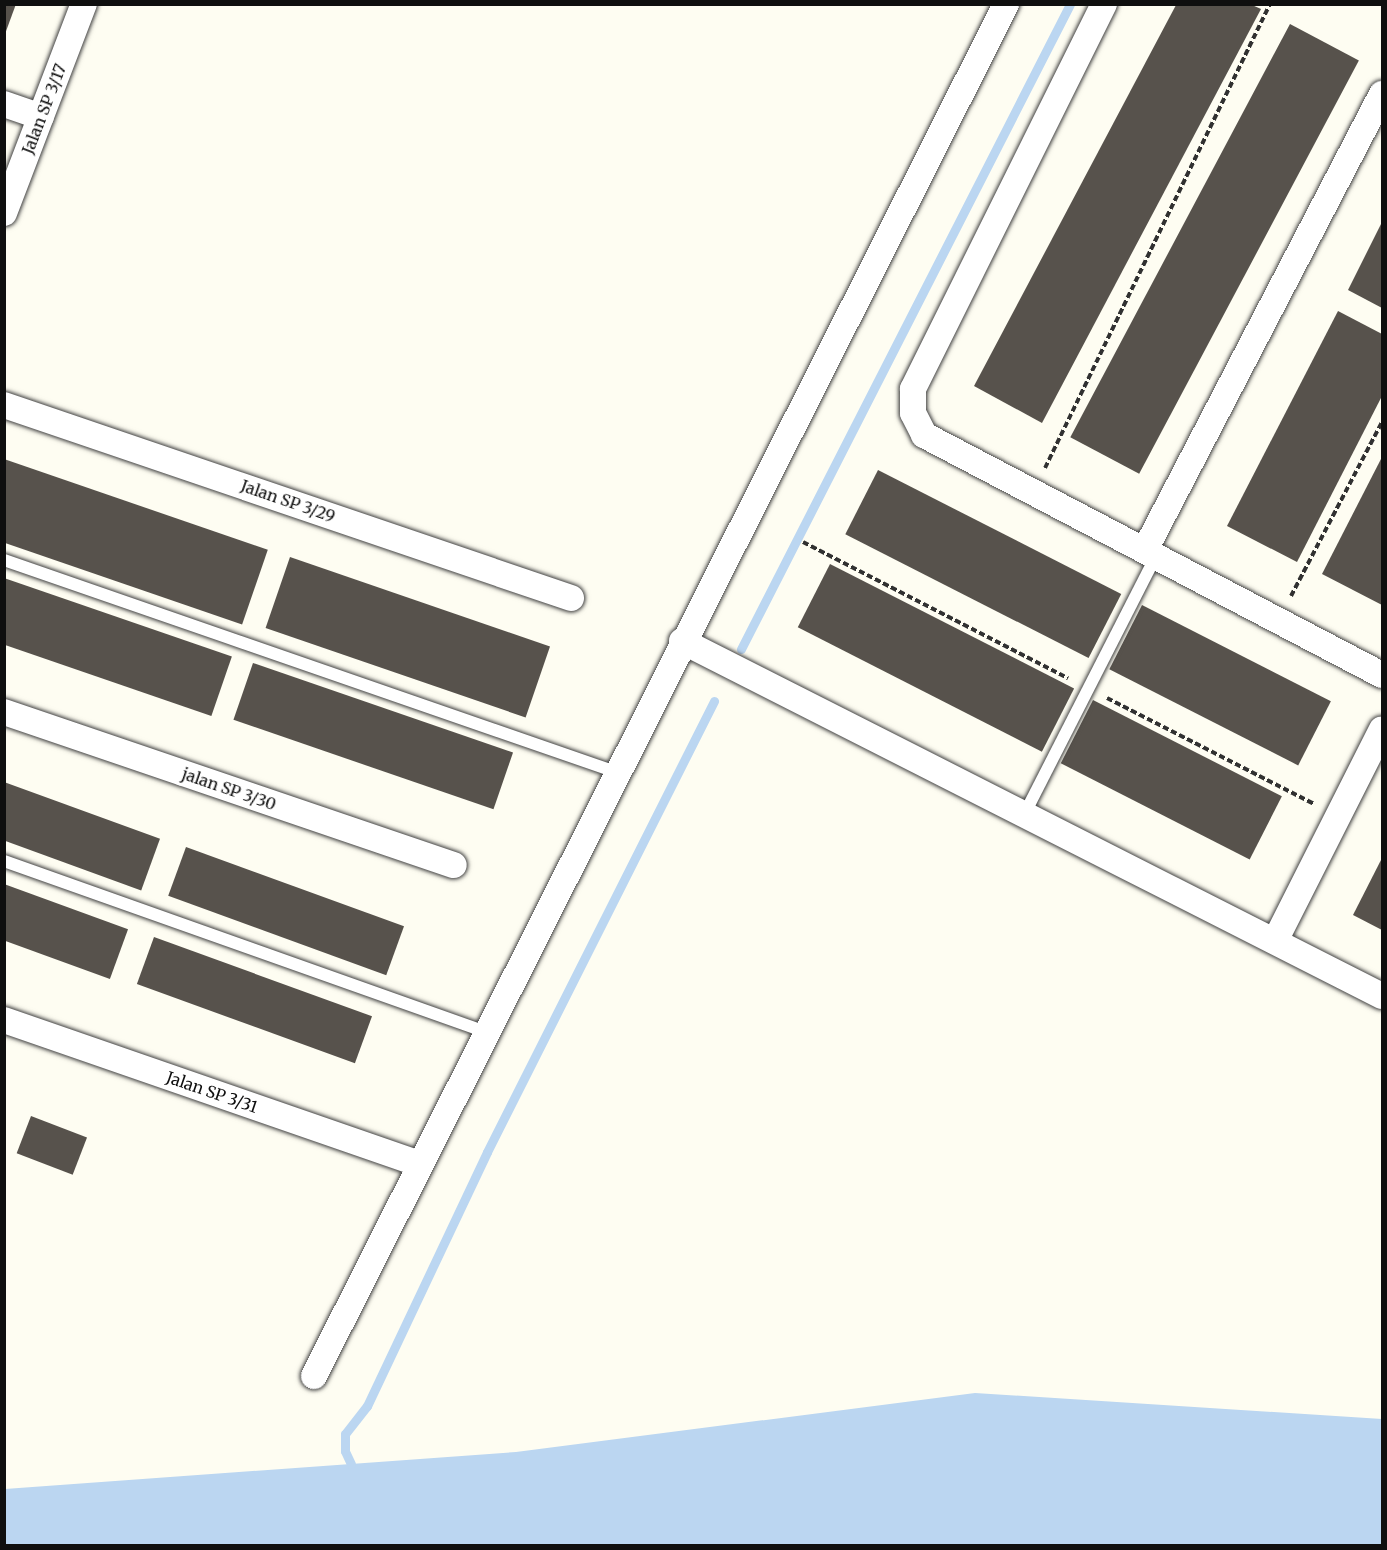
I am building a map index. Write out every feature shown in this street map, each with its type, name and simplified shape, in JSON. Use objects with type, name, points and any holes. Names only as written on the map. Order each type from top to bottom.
[{"type":"street","name":"Jalan SP 3/17","points":[[4,213],[84,4]]},
{"type":"street","points":[[314,1376],[682,641],[1006,4]]},
{"type":"street","points":[[1104,4],[913,389],[912,413],[924,435],[1383,675]]},
{"type":"street","points":[[1151,553],[1383,94]]},
{"type":"street","points":[[4,104],[41,117]]},
{"type":"street","name":"Jalan SP 3/29","points":[[4,405],[571,598]]},
{"type":"street","points":[[682,641],[1383,996]]},
{"type":"street","name":"jalan SP 3/30","points":[[4,712],[454,865]]},
{"type":"street","points":[[1275,942],[1383,729]]},
{"type":"street","name":"Jalan SP 3/31","points":[[4,1020],[420,1164]]},
{"type":"lane","points":[[1024,815],[1151,553]]},
{"type":"lane","points":[[4,560],[616,772]]},
{"type":"lane","points":[[4,861],[486,1032]]},
{"type":"path","points":[[1034,492],[1270,4]]},
{"type":"path","points":[[1278,620],[1383,422]]},
{"type":"water","points":[[975,1393],[1382,1419],[1382,1545],[5,1545],[5,1489],[516,1452]]},
{"type":"building","points":[[4,4],[16,4],[5,34],[4,34]]},
{"type":"building","points":[[1176,5],[1252,5],[1261,9],[1042,423],[974,386]]},
{"type":"building","points":[[1290,24],[1359,61],[1139,474],[1070,437]]},
{"type":"building","points":[[1382,222],[1382,308],[1348,290]]},
{"type":"building","points":[[1338,311],[1382,334],[1382,396],[1297,562],[1227,526]]},
{"type":"building","points":[[1382,457],[1382,605],[1322,574]]},
{"type":"building","points":[[4,459],[268,550],[242,625],[4,543]]},
{"type":"building","points":[[878,470],[1121,594],[1089,658],[845,534]]},
{"type":"building","points":[[290,557],[550,647],[526,717],[266,628]]},
{"type":"building","points":[[830,564],[1074,688],[1042,752],[798,627]]},
{"type":"building","points":[[4,578],[232,656],[211,716],[4,645]]},
{"type":"building","points":[[1142,605],[1331,701],[1298,765],[1109,669]]},
{"type":"building","points":[[253,663],[513,753],[493,809],[233,720]]},
{"type":"building","points":[[1093,700],[1282,796],[1250,860],[1061,763]]},
{"type":"building","points":[[4,782],[160,839],[141,890],[4,841]]},
{"type":"building","points":[[186,847],[404,926],[386,975],[168,896]]},
{"type":"building","points":[[1382,858],[1382,930],[1353,915]]},
{"type":"building","points":[[4,884],[128,929],[110,979],[4,940]]},
{"type":"building","points":[[154,937],[372,1016],[355,1063],[137,984]]},
{"type":"building","points":[[31,1116],[87,1138],[73,1175],[17,1153]]},
{"type":"waterway","points":[[741,649],[1070,4]]},
{"type":"waterway","points":[[351,1464],[345,1451],[345,1434],[367,1406],[487,1152],[714,701]]}]
